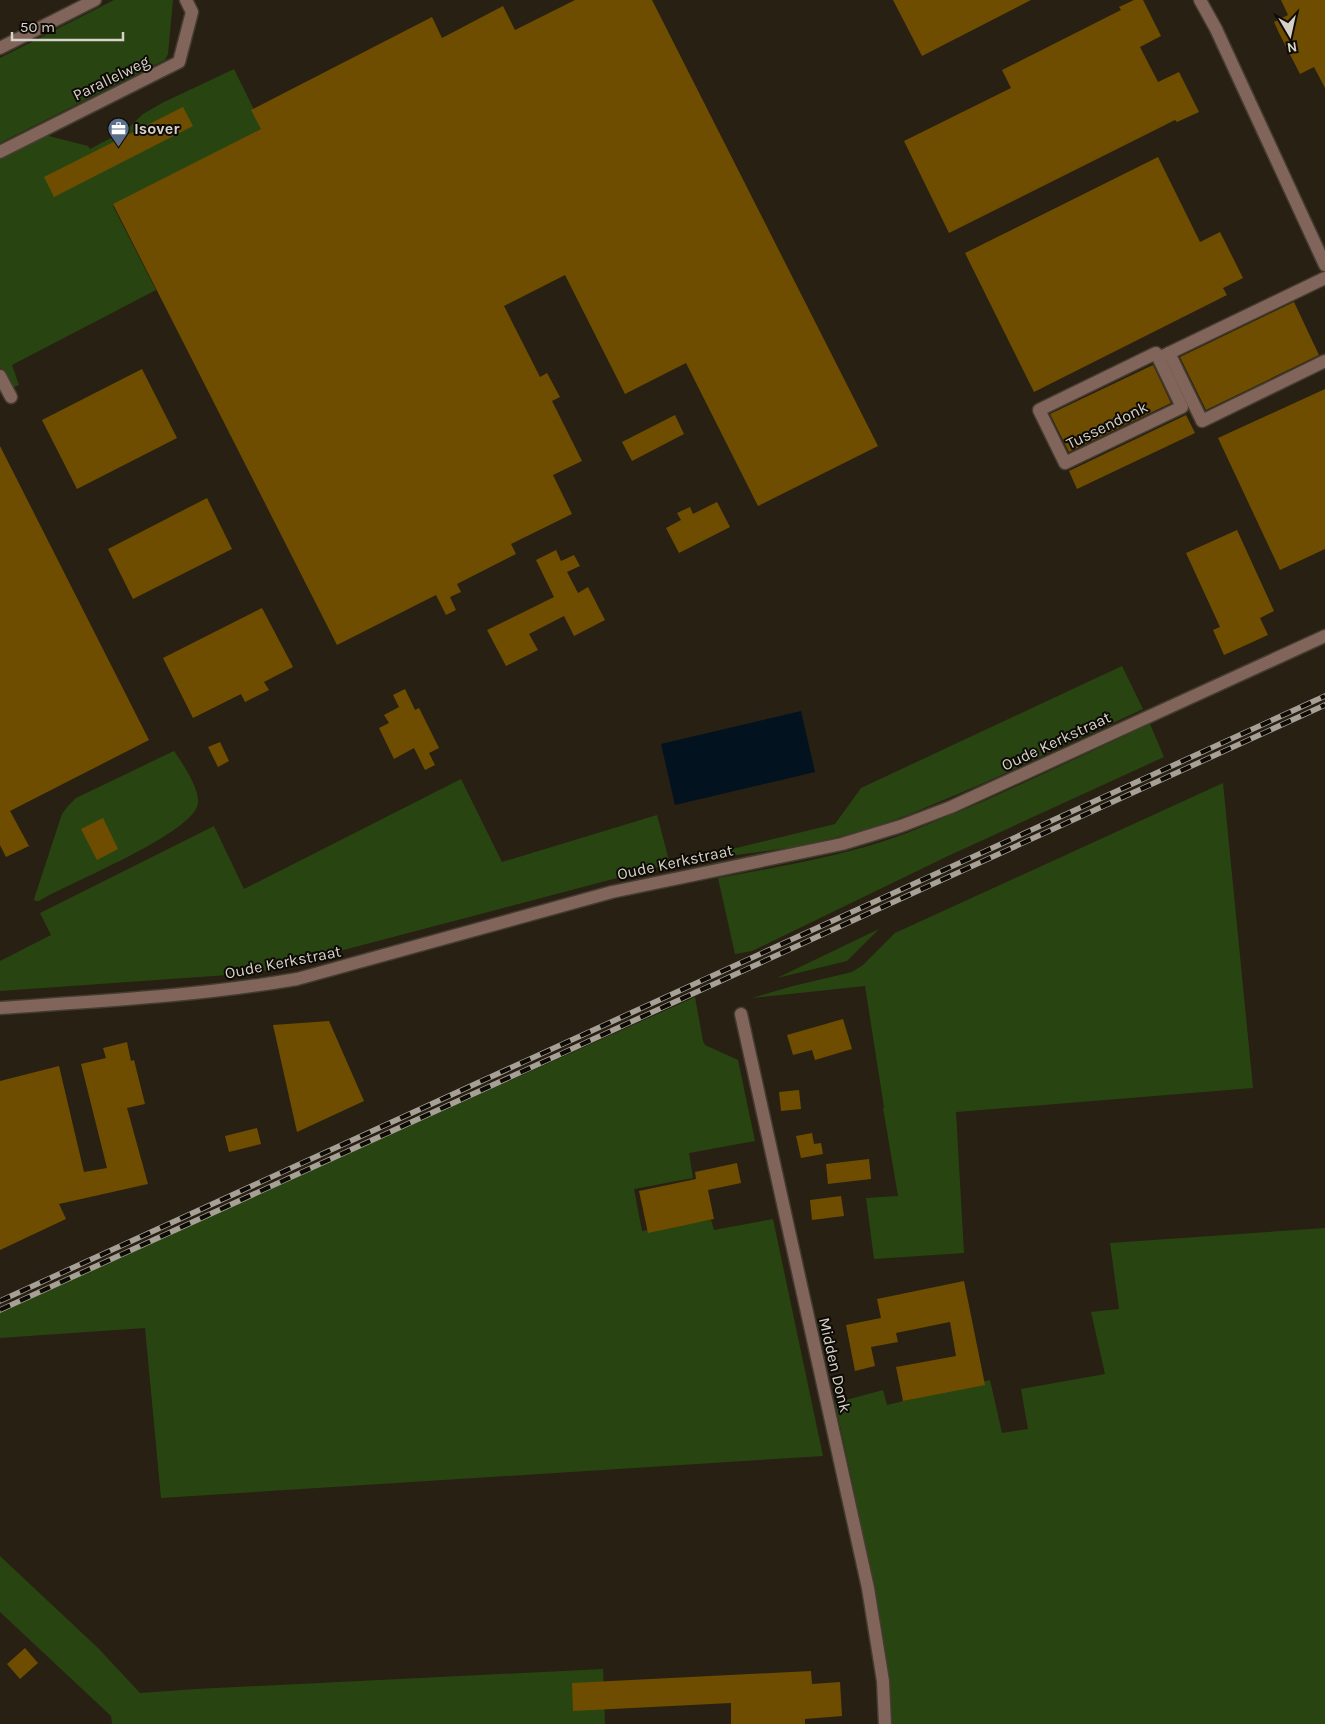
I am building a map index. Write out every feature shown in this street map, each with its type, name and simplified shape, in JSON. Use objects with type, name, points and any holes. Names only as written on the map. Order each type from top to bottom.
[{"type":"street","points":[[0,48],[94,0]]},
{"type":"street","name":"Parallelweg","points":[[0,152],[179,62],[192,12],[186,0]]},
{"type":"street","points":[[1200,0],[1216,29],[1325,265]]},
{"type":"street","name":"Tussendonk","points":[[1164,356],[1182,407],[1065,463],[1039,410],[1156,353],[1164,356],[1325,278]]},
{"type":"street","points":[[1164,356],[1202,421],[1325,361]]},
{"type":"street","points":[[0,376],[11,397]]},
{"type":"street","name":"Oude Kerkstraat","points":[[0,1008],[202,993],[247,988],[297,979],[612,892],[842,844],[901,826],[951,807],[1325,636]]},
{"type":"street","name":"Midden Donk","points":[[741,1014],[868,1588],[883,1681],[885,1724]]},
{"type":"green space","points":[[114,0],[173,0],[168,54],[165,60],[0,143],[0,58]]},
{"type":"green space","points":[[234,69],[263,128],[113,206],[156,290],[12,365],[19,385],[11,388],[0,367],[0,157],[45,135],[88,146],[90,149],[126,130],[143,114],[162,103]]},
{"type":"green space","points":[[1122,666],[1143,709],[984,783],[874,827],[795,847],[670,864],[835,824],[861,788]]},
{"type":"green space","points":[[1150,724],[1164,757],[948,856],[752,951],[735,954],[718,878],[779,867],[858,849],[898,836],[1005,792]]},
{"type":"green space","points":[[174,751],[189,775],[198,796],[198,802],[192,814],[177,828],[155,842],[39,901],[35,901],[34,899],[62,814],[68,806],[76,798]]},
{"type":"green space","points":[[461,779],[502,862],[657,815],[670,864],[256,973],[0,991],[0,961],[51,935],[40,913],[214,826],[244,889]]},
{"type":"green space","points":[[1223,783],[1253,1088],[956,1112],[964,1253],[874,1259],[866,1198],[898,1196],[865,986],[752,998],[852,972],[863,965],[895,933]]},
{"type":"green space","points":[[879,929],[847,961],[777,978]]},
{"type":"green space","points":[[695,997],[705,1045],[738,1060],[755,1141],[689,1153],[693,1178],[634,1189],[642,1231],[711,1220],[714,1230],[773,1219],[823,1456],[161,1498],[145,1328],[0,1338],[0,1311]]},
{"type":"green space","points":[[1325,1228],[1325,1724],[890,1724],[884,1654],[852,1481],[835,1403],[883,1390],[887,1405],[990,1380],[1002,1433],[1028,1429],[1021,1389],[1105,1374],[1091,1312],[1119,1309],[1110,1243]]},
{"type":"green space","points":[[0,1556],[98,1648],[140,1693],[603,1669],[605,1724],[112,1724],[111,1716],[0,1612]]},
{"type":"water","points":[[801,711],[815,772],[675,805],[661,744]]},
{"type":"building","points":[[575,0],[652,0],[878,446],[758,506],[686,363],[625,394],[565,275],[504,306],[540,377],[547,373],[560,397],[552,401],[582,461],[553,475],[572,514],[511,544],[516,554],[457,584],[461,592],[450,597],[456,610],[446,615],[436,595],[337,645],[113,204],[261,129],[251,110],[432,17],[442,38],[503,6],[515,30]]},
{"type":"building","points":[[893,0],[1031,0],[922,56]]},
{"type":"building","points":[[1134,0],[1143,0],[1161,36],[1140,47],[1158,82],[1179,72],[1199,112],[1177,122],[1175,120],[949,233],[904,141],[1011,88],[1002,70],[1121,10],[1119,7]]},
{"type":"building","points":[[1281,0],[1325,0],[1325,88],[1314,67],[1300,74],[1279,33],[1274,22],[1288,15]]},
{"type":"building","points":[[183,107],[193,126],[54,197],[44,177]]},
{"type":"building","points":[[1158,157],[1200,242],[1220,232],[1243,278],[1223,288],[1227,295],[1034,392],[965,253]]},
{"type":"building","points":[[1294,302],[1319,355],[1206,410],[1180,357]]},
{"type":"building","points":[[1153,365],[1171,403],[1069,452],[1050,414]]},
{"type":"building","points":[[142,369],[177,438],[77,489],[42,420]]},
{"type":"building","points":[[1325,389],[1325,549],[1280,570],[1218,438]]},
{"type":"building","points":[[675,415],[684,434],[632,461],[622,442]]},
{"type":"building","points":[[1186,415],[1195,433],[1077,489],[1069,471]]},
{"type":"building","points":[[0,446],[149,740],[10,811],[29,846],[6,857],[0,845]]},
{"type":"building","points":[[207,498],[232,549],[133,599],[108,549]]},
{"type":"building","points":[[717,502],[730,527],[679,553],[666,528],[681,520],[677,513],[690,507],[693,514]]},
{"type":"building","points":[[1237,530],[1274,611],[1260,618],[1268,635],[1224,655],[1213,630],[1220,627],[1186,553]]},
{"type":"building","points":[[556,550],[561,561],[574,555],[580,566],[567,572],[578,593],[588,587],[605,620],[574,636],[564,616],[529,634],[538,650],[506,666],[487,630],[554,597],[536,560]]},
{"type":"building","points":[[262,608],[293,667],[264,682],[269,690],[245,702],[241,694],[193,718],[163,658]]},
{"type":"building","points":[[405,689],[415,710],[419,708],[439,748],[429,753],[435,765],[425,770],[414,748],[394,759],[379,728],[389,723],[384,715],[399,707],[393,695]]},
{"type":"building","points":[[220,742],[229,761],[218,767],[208,747]]},
{"type":"building","points":[[103,818],[118,849],[97,860],[81,829]]},
{"type":"building","points":[[843,1019],[852,1049],[815,1060],[812,1050],[793,1055],[787,1035]]},
{"type":"building","points":[[329,1021],[364,1101],[297,1132],[273,1025]]},
{"type":"building","points":[[127,1042],[131,1061],[134,1060],[145,1104],[127,1108],[148,1184],[59,1204],[66,1219],[0,1250],[0,1081],[59,1066],[84,1172],[107,1168],[81,1064],[106,1058],[103,1048]]},
{"type":"building","points":[[799,1090],[801,1109],[781,1111],[779,1092]]},
{"type":"building","points":[[257,1128],[261,1144],[229,1152],[225,1136]]},
{"type":"building","points":[[812,1133],[814,1144],[821,1143],[823,1154],[801,1158],[796,1136]]},
{"type":"building","points":[[869,1159],[871,1179],[828,1184],[826,1164]]},
{"type":"building","points":[[737,1163],[741,1183],[708,1190],[714,1219],[648,1233],[639,1191],[696,1179],[695,1172]]},
{"type":"building","points":[[841,1196],[844,1216],[812,1220],[810,1200]]},
{"type":"building","points":[[964,1281],[985,1385],[903,1401],[896,1367],[956,1356],[950,1322],[896,1333],[898,1342],[871,1347],[875,1366],[855,1371],[846,1325],[881,1318],[877,1299]]},
{"type":"building","points":[[25,1648],[38,1663],[20,1679],[7,1664]]},
{"type":"building","points":[[811,1671],[812,1684],[840,1682],[842,1716],[805,1719],[805,1724],[731,1724],[731,1703],[573,1711],[572,1683]]},
{"type":"railway","points":[[0,1301],[1325,696]]},
{"type":"railway","points":[[0,1310],[1325,705]]},
{"type":"place","name":"Isover","points":[[118,147]]}]
